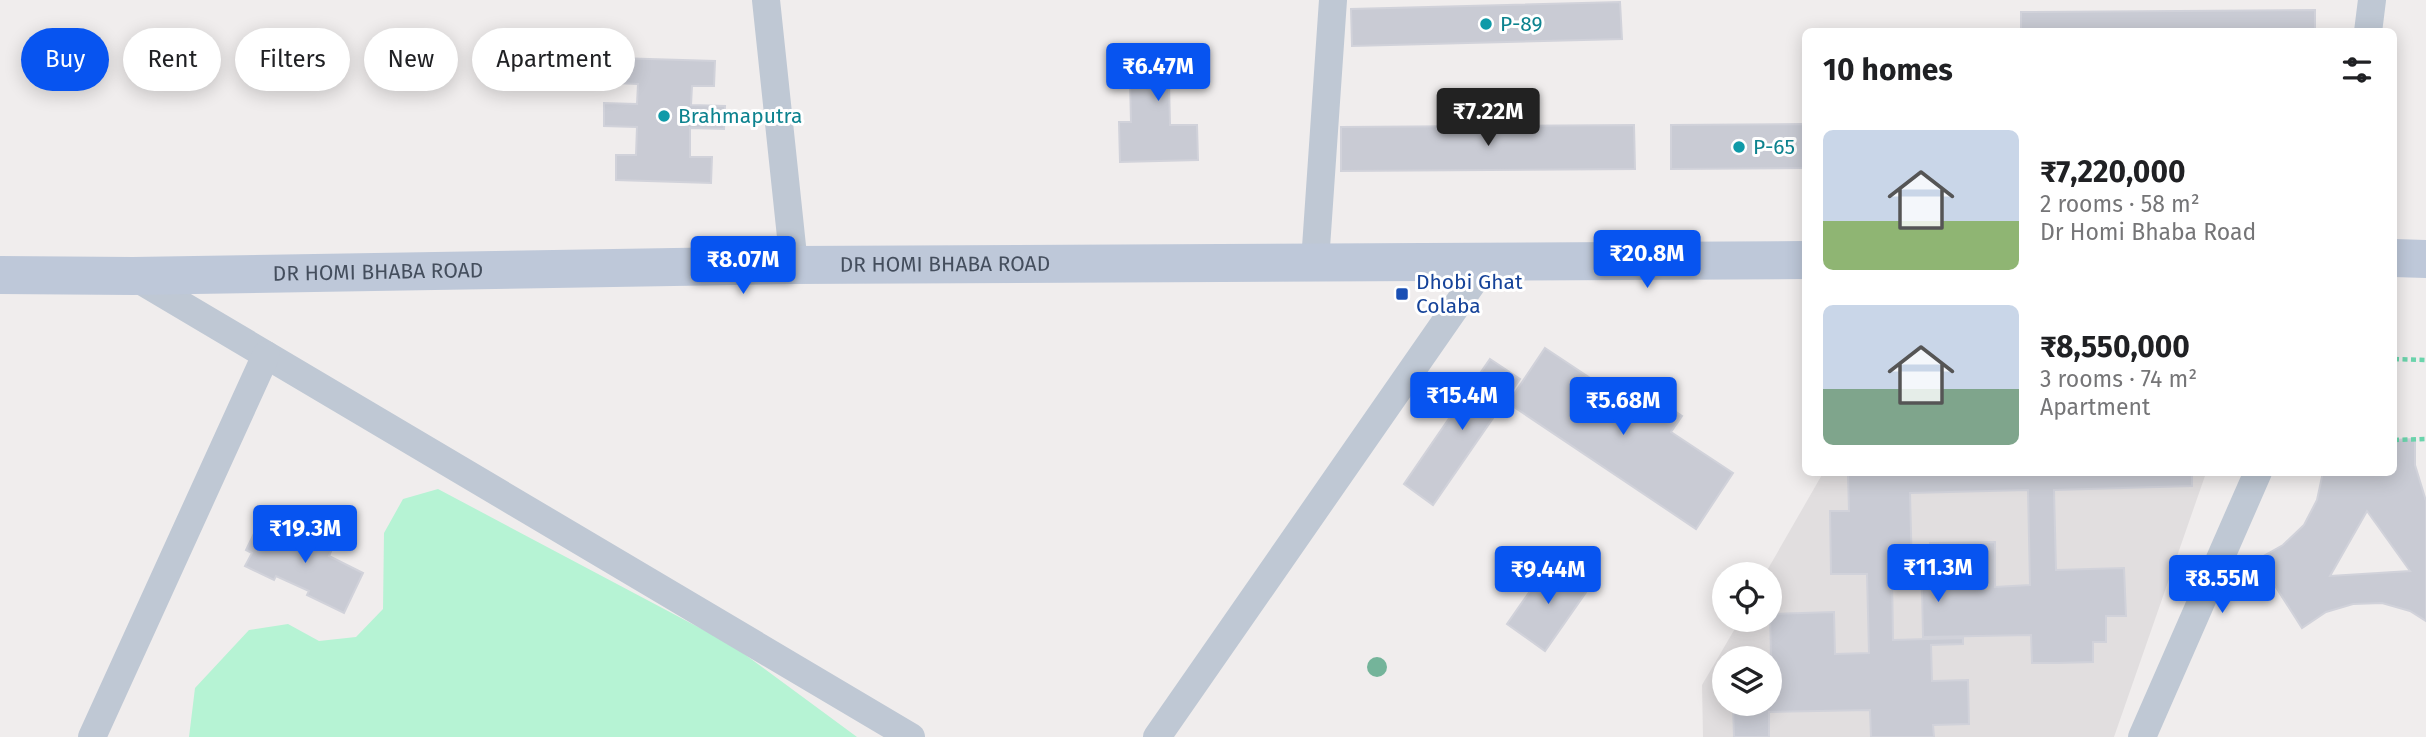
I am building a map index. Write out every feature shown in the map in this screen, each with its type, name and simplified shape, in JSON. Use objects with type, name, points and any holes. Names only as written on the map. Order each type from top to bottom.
[{"type":"street","points":[[766,0],[794,265]]},
{"type":"street","points":[[1315,262],[1333,0]]},
{"type":"street","points":[[2368,28],[2372,0]]},
{"type":"street","points":[[2397,258],[2426,259]]},
{"type":"street","name":"DR HOMI BHABA ROAD","points":[[0,275],[133,276],[794,265],[1802,260]]},
{"type":"street","points":[[1157,737],[1487,262]]},
{"type":"street","points":[[133,276],[911,737]]},
{"type":"street","points":[[92,737],[266,355]]},
{"type":"street","points":[[2141,737],[2256,476]]},
{"type":"path","points":[[2397,359],[2426,360]]},
{"type":"path","points":[[2397,440],[2426,439]]},
{"type":"shaded area","points":[[1821,476],[2205,476],[2114,737],[1703,737],[1702,685],[1712,668],[1712,716],[1782,716],[1782,646],[1725,646],[1733,632],[1782,632],[1782,562],[1772,562]]},
{"type":"green space","points":[[438,489],[732,645],[857,737],[189,737],[195,688],[249,630],[288,624],[319,641],[356,637],[383,609],[384,533],[403,499]]},
{"type":"building","name":"P-89","points":[[1620,2],[1622,39],[1352,46],[1351,9]]},
{"type":"building","points":[[2315,10],[2315,28],[2021,28],[2021,12]]},
{"type":"building","points":[[1204,46],[1205,82],[1169,83],[1170,125],[1197,125],[1198,160],[1120,162],[1119,122],[1131,122],[1130,81],[1120,81],[1119,49]]},
{"type":"building","name":"Brahmaputra","points":[[635,59],[715,61],[714,86],[692,86],[691,105],[725,106],[724,129],[690,128],[690,157],[712,157],[711,183],[616,180],[616,155],[636,155],[637,127],[604,126],[604,103],[637,104],[638,84],[635,84]]},
{"type":"building","name":"P-65","points":[[1802,124],[1802,168],[1671,169],[1671,125]]},
{"type":"building","points":[[1634,125],[1635,169],[1341,171],[1341,127]]},
{"type":"building","points":[[1545,348],[1637,409],[1648,393],[1682,416],[1671,432],[1733,473],[1696,529],[1508,403]]},
{"type":"building","points":[[1490,359],[1520,379],[1433,505],[1404,484]]},
{"type":"building","points":[[2415,439],[2415,465],[2426,501],[2426,621],[2410,611],[2382,603],[2353,604],[2326,612],[2302,628],[2258,559],[2283,545],[2304,525],[2317,500],[2322,476],[2397,476],[2397,440]],"holes":[[[2367,511],[2410,571],[2330,576]]]},
{"type":"building","points":[[1848,476],[2192,476],[2192,486],[2054,490],[2056,570],[2124,568],[2126,616],[2106,616],[2106,642],[2093,642],[2093,662],[2032,663],[2031,635],[1923,637],[1922,588],[1931,588],[1930,543],[1995,542],[1995,587],[2030,585],[2028,490],[1910,493],[1912,572],[1892,573],[1893,640],[1963,638],[1963,644],[1931,645],[1932,681],[1968,680],[1969,724],[1933,725],[1934,737],[1871,737],[1870,710],[1782,712],[1782,646],[1771,646],[1770,632],[1782,632],[1782,614],[1834,612],[1835,654],[1869,653],[1867,574],[1831,574],[1830,511],[1849,511]]},
{"type":"building","points":[[259,523],[308,546],[319,523],[339,533],[329,556],[363,573],[344,613],[307,595],[309,591],[276,576],[274,580],[245,566],[252,553],[246,550]]},
{"type":"building","points":[[1551,561],[1589,588],[1545,651],[1507,624]]},
{"type":"building","points":[[1733,716],[1769,716],[1769,737],[1734,737]]},
{"type":"place","name":"P-89","points":[[1486,24]]},
{"type":"place","name":"Brahmaputra","points":[[664,116]]},
{"type":"place","name":"P-65","points":[[1739,147]]},
{"type":"place","name":"Dhobi Ghat Colaba","points":[[1402,294]]}]
